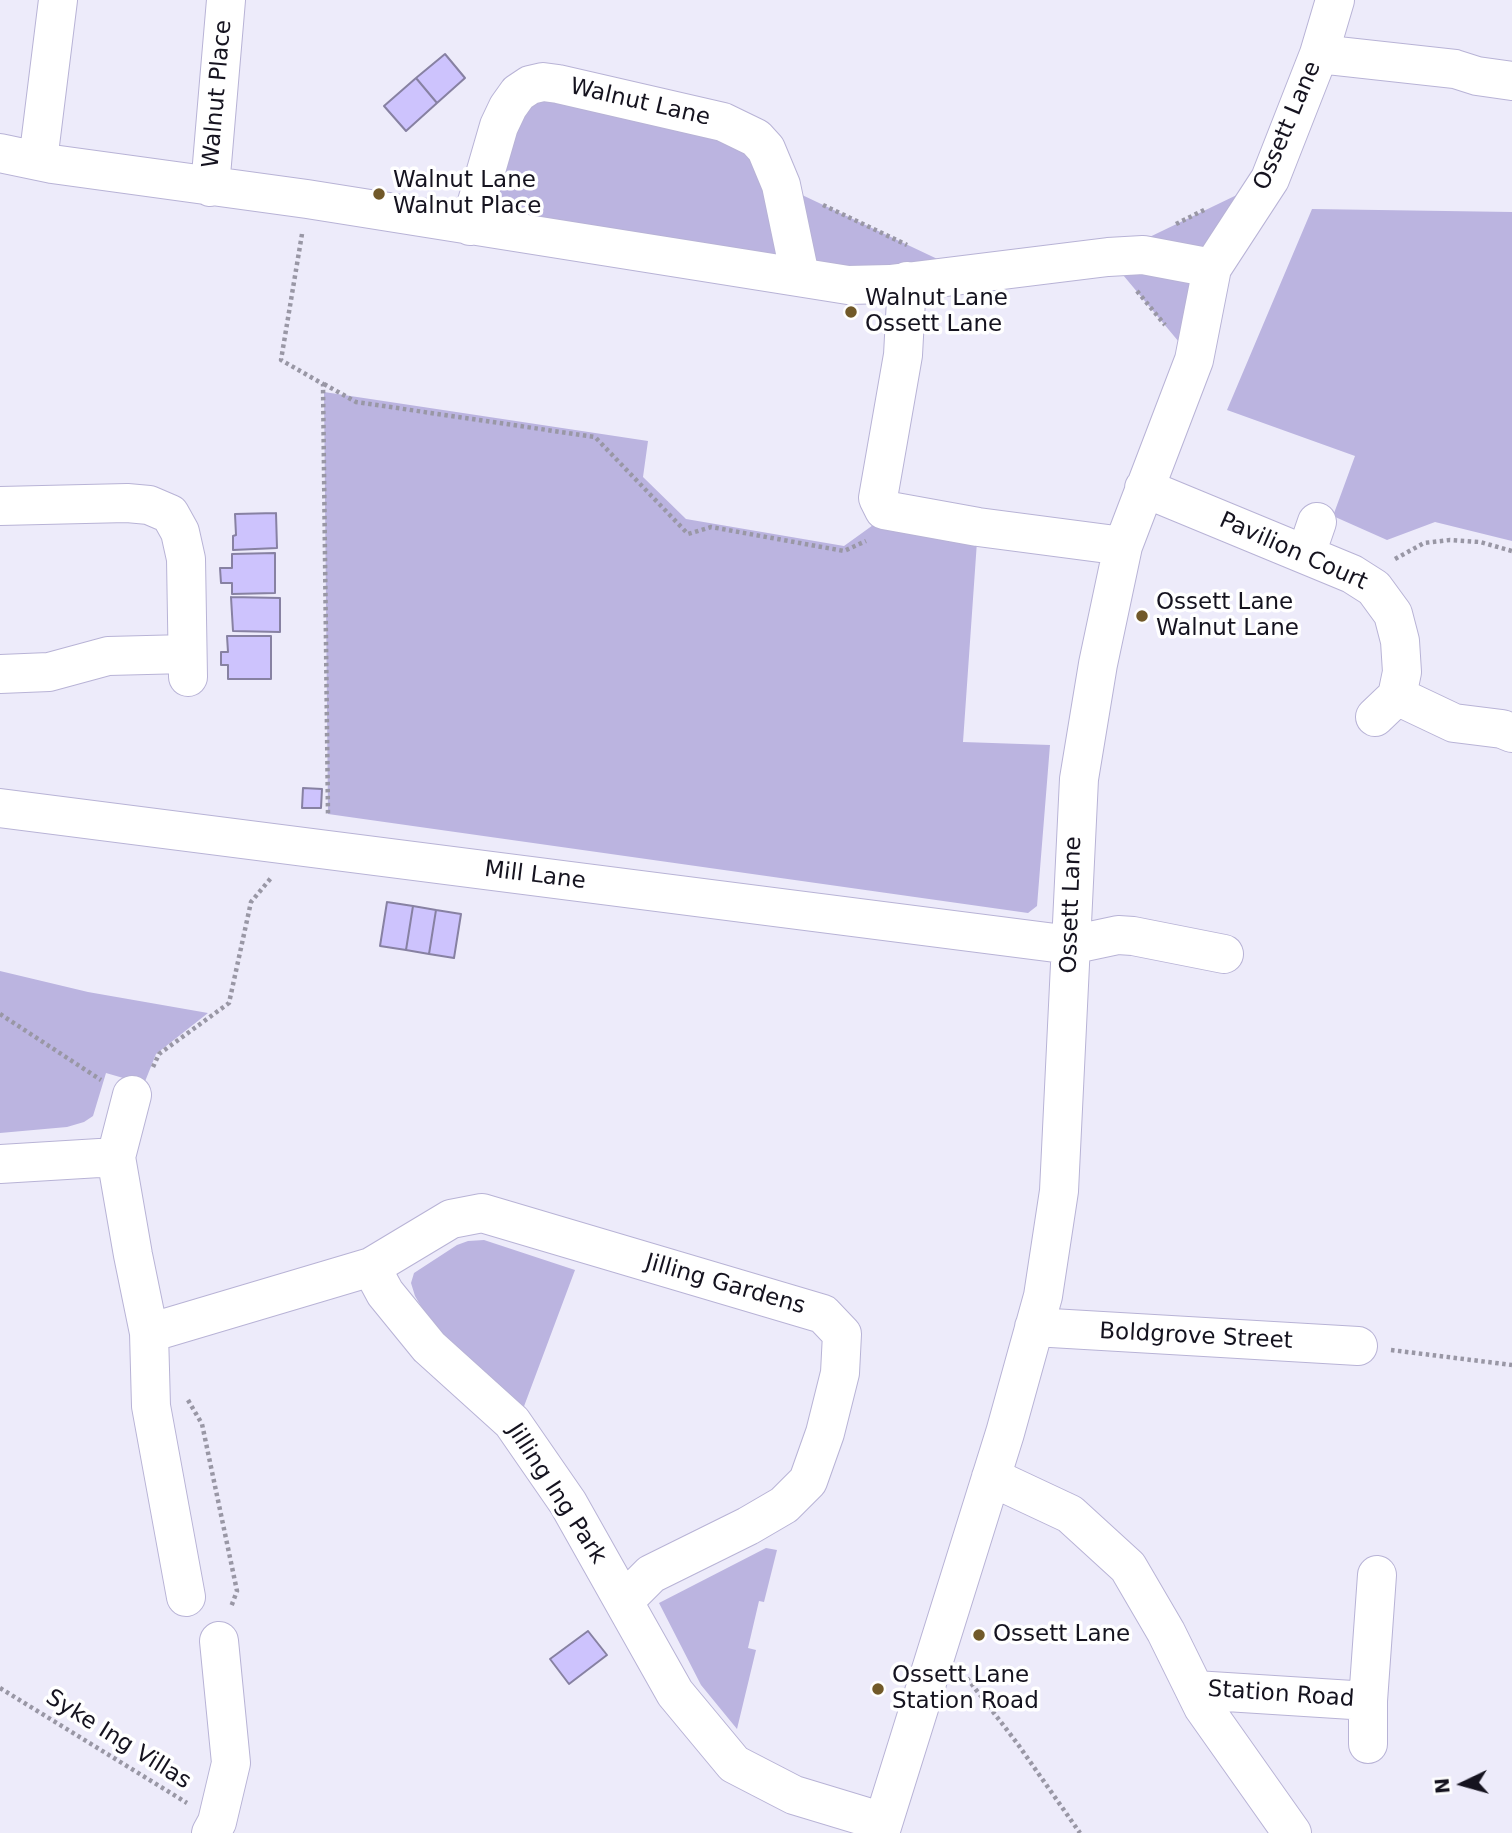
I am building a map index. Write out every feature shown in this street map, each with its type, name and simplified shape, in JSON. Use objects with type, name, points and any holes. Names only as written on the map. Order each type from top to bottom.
[{"type":"street","points":[[38,161],[58,0]]},
{"type":"street","name":"Walnut Place","points":[[210,187],[226,0]]},
{"type":"street","name":"Ossett Lane","points":[[881,1828],[991,1477],[1043,1296],[1059,1191],[1079,779],[1098,664],[1123,546],[1194,360],[1212,268],[1270,179],[1319,54],[1335,0]]},
{"type":"street","points":[[1319,54],[1455,69],[1477,76],[1512,81]]},
{"type":"street","name":"Walnut Lane","points":[[470,226],[499,126],[508,107],[517,93],[530,85],[543,82],[723,122],[756,138],[766,149],[781,186],[800,276]]},
{"type":"street","points":[[0,153],[848,285],[912,265],[1143,255],[1212,268]]},
{"type":"street","points":[[912,265],[903,355],[878,498],[884,510],[978,527],[1123,546]]},
{"type":"street","name":"Pavilion Court","points":[[1144,488],[1312,538],[1352,574],[1374,588],[1393,614],[1400,641],[1402,672],[1386,706],[1454,723],[1502,729],[1512,733]]},
{"type":"street","points":[[0,506],[127,503],[149,505],[170,514],[180,532],[186,559],[187,665],[108,656],[49,673],[0,674]]},
{"type":"street","name":"Mill Lane","points":[[0,808],[1071,945]]},
{"type":"street","points":[[1071,945],[1118,934],[1224,954]]},
{"type":"street","points":[[132,1095],[116,1157],[149,1333],[151,1406],[186,1597]]},
{"type":"street","points":[[0,1164],[116,1157]]},
{"type":"street","name":"Jilling Gardens","points":[[371,1267],[452,1219],[482,1213],[823,1314],[842,1334],[840,1373],[825,1433],[808,1481],[784,1505],[651,1574],[624,1601]]},
{"type":"street","points":[[149,1333],[371,1267]]},
{"type":"street","name":"Jilling Ing Park","points":[[371,1267],[385,1293],[429,1347],[512,1422],[568,1503],[675,1693],[734,1764],[794,1795],[881,1828]]},
{"type":"street","name":"Boldgrove Street","points":[[1034,1327],[1358,1346]]},
{"type":"street","name":"Station Road","points":[[991,1477],[1070,1514],[1128,1567],[1166,1632],[1203,1707],[1292,1833]]},
{"type":"street","name":"Station Road","points":[[1368,1744],[1368,1700],[1377,1576]]},
{"type":"street","points":[[214,1827],[231,1763],[219,1641]]},
{"type":"street","name":"Station Road","points":[[1195,1690],[1368,1700]]},
{"type":"path","points":[[781,186],[912,265]]},
{"type":"path","points":[[307,199],[281,360],[356,402],[595,437],[688,534],[711,527],[844,551],[868,540],[884,510]]},
{"type":"path","points":[[0,1014],[98,1079],[132,1095],[144,1090],[159,1054],[229,1003],[251,902],[313,847],[323,384]]},
{"type":"path","points":[[1374,588],[1398,555],[1424,543],[1450,540],[1480,542],[1512,551]]},
{"type":"path","points":[[1358,1346],[1512,1365]]},
{"type":"path","points":[[182,1390],[202,1424],[237,1591],[219,1641]]},
{"type":"path","points":[[939,1642],[1017,1743],[1080,1833]]},
{"type":"path","name":"Syke Ing Villas","points":[[0,1688],[214,1827]]},
{"type":"shaded area","points":[[518,93],[723,122],[781,185],[967,273],[890,284],[470,226]]},
{"type":"shaded area","points":[[1270,179],[1194,360],[1108,257]]},
{"type":"shaded area","points":[[1312,209],[1512,212],[1512,541],[1435,522],[1387,540],[1333,516],[1355,456],[1227,410]]},
{"type":"shaded area","points":[[324,392],[648,441],[643,477],[686,519],[844,546],[887,515],[978,527],[963,742],[1050,745],[1037,906],[1028,913],[328,814]]},
{"type":"shaded area","points":[[0,971],[88,992],[208,1013],[156,1054],[144,1084],[106,1073],[93,1116],[84,1122],[67,1127],[0,1133]]},
{"type":"shaded area","points":[[484,1240],[575,1270],[523,1409],[450,1343],[429,1320],[411,1283],[414,1273],[457,1245]]},
{"type":"shaded area","points":[[766,1548],[777,1550],[764,1602],[759,1601],[748,1648],[756,1650],[737,1729],[701,1685],[659,1603]]},
{"type":"building","points":[[445,54],[465,78],[437,103],[416,78]]},
{"type":"building","points":[[416,78],[437,103],[406,131],[384,106]]},
{"type":"building","points":[[276,513],[277,548],[233,550],[233,536],[236,535],[235,514]]},
{"type":"building","points":[[275,553],[275,593],[232,594],[232,583],[221,583],[220,568],[232,568],[232,554]]},
{"type":"building","points":[[231,597],[280,598],[280,632],[233,631]]},
{"type":"building","points":[[227,636],[271,636],[271,679],[228,679],[228,665],[221,665],[221,652],[228,652]]},
{"type":"building","points":[[303,788],[322,789],[321,808],[302,808]]},
{"type":"building","points":[[387,902],[413,906],[406,950],[380,946]]},
{"type":"building","points":[[413,906],[436,910],[429,954],[406,950]]},
{"type":"building","points":[[436,910],[461,914],[454,958],[429,954]]},
{"type":"building","points":[[588,1631],[607,1655],[569,1684],[550,1659]]},
{"type":"place","name":"Walnut Lane Walnut Place","points":[[379,194]]},
{"type":"place","name":"Walnut Lane Ossett Lane","points":[[851,312]]},
{"type":"place","name":"Ossett Lane Walnut Lane","points":[[1142,616]]},
{"type":"place","name":"Ossett Lane","points":[[979,1635]]},
{"type":"place","name":"Ossett Lane Station Road","points":[[878,1689]]}]
